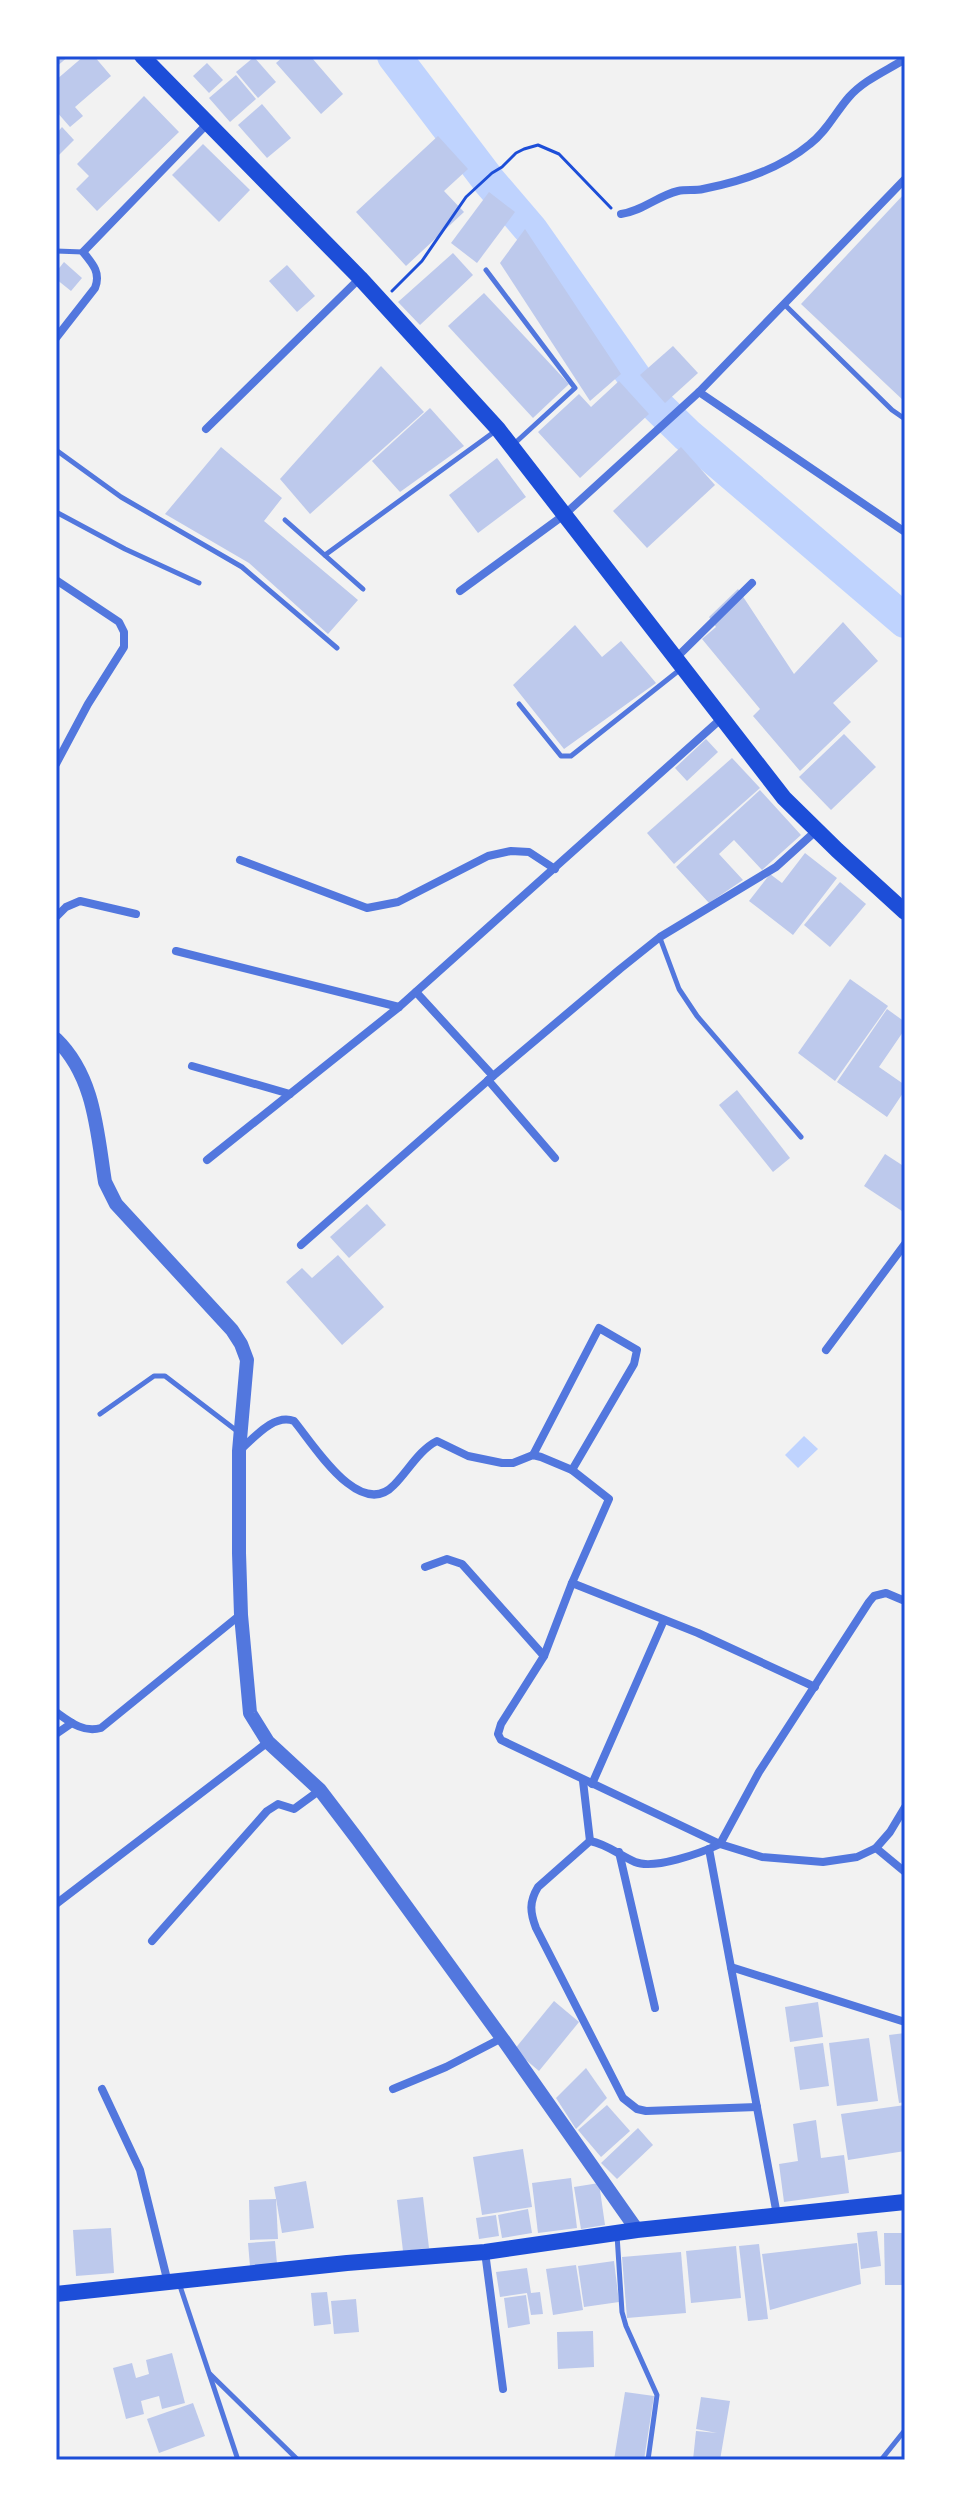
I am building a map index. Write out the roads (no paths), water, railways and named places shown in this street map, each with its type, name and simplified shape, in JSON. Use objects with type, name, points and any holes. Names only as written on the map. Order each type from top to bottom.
[{"type":"main road","points":[[142,56],[360,278],[498,429],[784,798],[905,912]]},
{"type":"main road","points":[[56,2294],[347,2263],[485,2252],[637,2230],[905,2202]]},
{"type":"street","points":[[621,214],[635,212],[679,191],[699,190],[741,179],[780,163],[808,146],[826,130],[861,85],[905,59]]},
{"type":"street","points":[[56,338],[98,280],[95,266],[83,252],[208,123]]},
{"type":"street","points":[[460,591],[564,515],[699,392],[905,179]]},
{"type":"street","points":[[206,429],[360,278]]},
{"type":"street","points":[[699,392],[905,532]]},
{"type":"street","points":[[56,580],[119,622],[124,632],[124,647],[88,704],[56,764]]},
{"type":"street","points":[[679,663],[752,583]]},
{"type":"street","points":[[207,1160],[399,1007],[722,718]]},
{"type":"street","points":[[301,1245],[491,1078],[660,937],[776,867],[817,830]]},
{"type":"street","points":[[240,860],[367,908],[398,902],[488,856],[511,851],[529,852],[555,869]]},
{"type":"street","points":[[56,917],[66,907],[80,901],[136,914]]},
{"type":"street","points":[[176,951],[399,1007]]},
{"type":"street","points":[[416,992],[555,1158]]},
{"type":"street","points":[[56,1039],[85,1080],[109,1193],[232,1330],[247,1360],[239,1451],[241,1615],[250,1713],[268,1742],[320,1790],[502,2038],[637,2230]]},
{"type":"street","points":[[192,1066],[290,1094]]},
{"type":"street","points":[[826,1350],[905,1244]]},
{"type":"street","points":[[239,1451],[267,1427],[283,1418],[289,1419],[294,1421],[346,1483],[378,1497],[395,1485],[437,1441],[468,1456],[513,1463],[533,1455],[599,1328],[637,1350],[634,1364],[572,1470]]},
{"type":"street","points":[[533,1455],[572,1470],[609,1499],[544,1656],[501,1724],[499,1737],[506,1744],[720,1844],[762,1857],[823,1862],[857,1857],[876,1848],[905,1807]]},
{"type":"street","points":[[425,1567],[447,1559],[462,1564],[544,1656]]},
{"type":"street","points":[[572,1583],[815,1687]]},
{"type":"street","points":[[757,2107],[646,2111],[637,2109],[623,2098],[531,1916],[530,1904],[538,1887],[590,1841],[599,1842],[634,1861],[649,1864],[662,1863],[720,1844],[759,1772],[874,1596],[886,1593],[905,1601]]},
{"type":"street","points":[[56,1712],[90,1730],[101,1728],[241,1615]]},
{"type":"street","points":[[590,1841],[588,1782],[664,1620]]},
{"type":"street","points":[[56,1734],[72,1723]]},
{"type":"street","points":[[56,1904],[268,1742]]},
{"type":"street","points":[[152,1941],[267,1811],[278,1804],[294,1809],[320,1790]]},
{"type":"street","points":[[876,1848],[905,1872]]},
{"type":"street","points":[[709,1849],[777,2215]]},
{"type":"street","points":[[619,1852],[655,2008]]},
{"type":"street","points":[[731,1967],[905,2022]]},
{"type":"street","points":[[393,2089],[446,2067],[502,2038]]},
{"type":"street","points":[[102,2089],[140,2170],[173,2282]]},
{"type":"street","points":[[485,2252],[503,2389]]},
{"type":"lane","points":[[56,251],[83,252]]},
{"type":"lane","points":[[486,270],[575,388],[512,447]]},
{"type":"lane","points":[[785,305],[892,410],[905,419]]},
{"type":"lane","points":[[325,555],[498,429]]},
{"type":"lane","points":[[56,450],[121,497],[242,567],[337,648]]},
{"type":"lane","points":[[56,512],[125,549],[199,583]]},
{"type":"lane","points":[[285,520],[363,589]]},
{"type":"lane","points":[[519,704],[561,756],[571,756],[679,663]]},
{"type":"lane","points":[[660,937],[679,989],[697,1016],[801,1137]]},
{"type":"lane","points":[[100,1414],[154,1376],[165,1376],[240,1434]]},
{"type":"lane","points":[[617,2234],[622,2312],[657,2395],[648,2460]]},
{"type":"lane","points":[[173,2282],[238,2460]]},
{"type":"lane","points":[[207,2372],[298,2460]]},
{"type":"lane","points":[[881,2460],[905,2430]]},
{"type":"water","points":[[804,1436],[818,1449],[798,1468],[785,1455]]},
{"type":"waterway","points":[[394,56],[489,181],[531,230],[649,398],[687,435],[905,621]]}]
